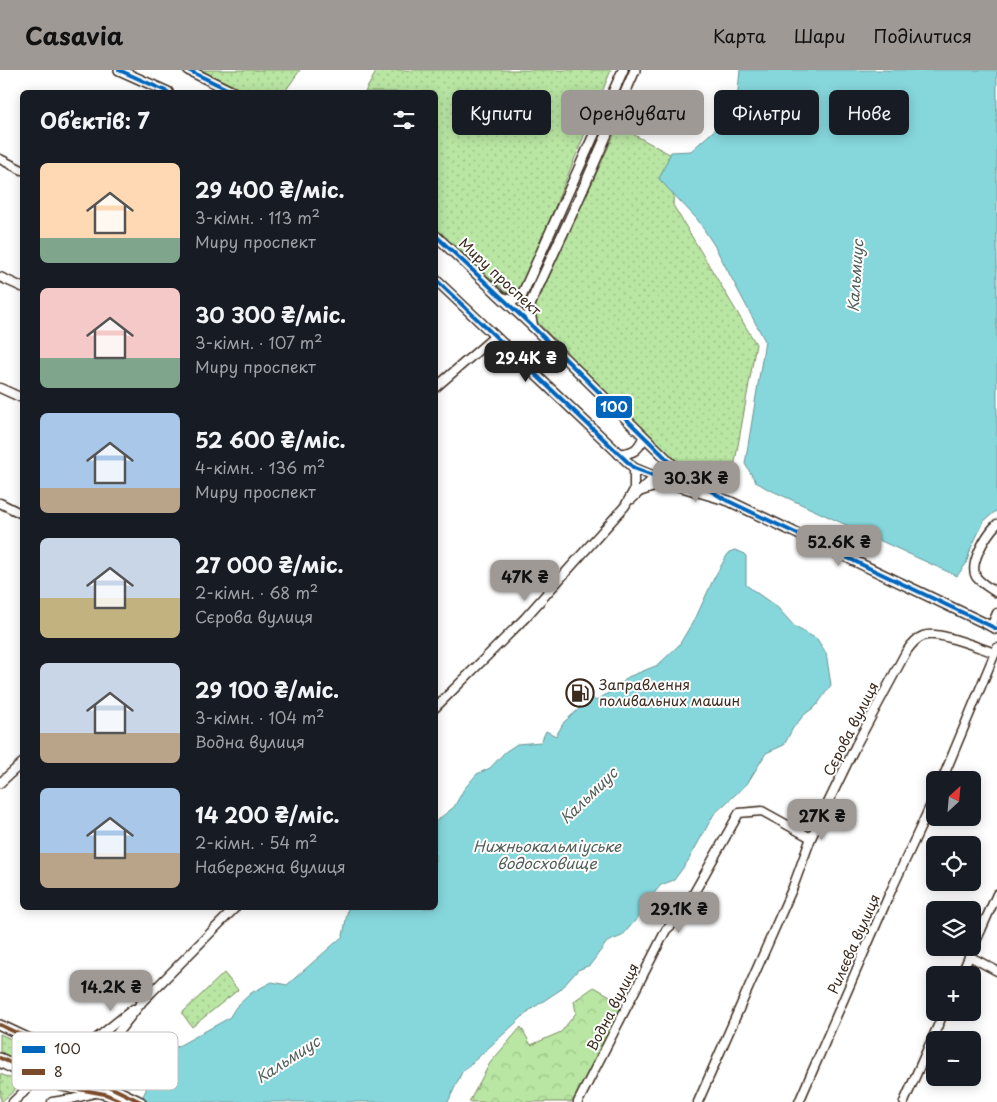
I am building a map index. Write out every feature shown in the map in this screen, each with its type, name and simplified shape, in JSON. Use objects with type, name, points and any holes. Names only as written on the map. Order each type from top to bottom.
[{"type":"main road","points":[[119,70],[164,90]]},
{"type":"main road","points":[[188,70],[229,90]]},
{"type":"main road","points":[[501,297],[510,301],[518,299],[522,295],[610,103],[623,70]]},
{"type":"main road","points":[[533,327],[529,309],[532,300],[636,70]]},
{"type":"main road","name":"Миру проспект","points":[[438,238],[533,327],[679,471],[726,500],[994,628]]},
{"type":"main road","name":"Миру проспект","points":[[438,281],[634,468],[675,485],[726,500]]},
{"type":"main road","points":[[619,454],[636,451],[644,436]]},
{"type":"main road","points":[[0,1025],[16,1032]]},
{"type":"main road","points":[[0,1058],[12,1063]]},
{"type":"main road","points":[[77,1090],[141,1102]]},
{"type":"street","points":[[0,159],[20,169]]},
{"type":"street","points":[[0,276],[20,287]]},
{"type":"street","points":[[438,385],[495,336]]},
{"type":"street","points":[[0,388],[20,397]]},
{"type":"street","points":[[438,705],[525,618],[625,506],[655,477],[663,468],[667,459]]},
{"type":"street","points":[[625,506],[634,490],[634,468]]},
{"type":"street","points":[[641,491],[657,486],[675,485]]},
{"type":"street","points":[[0,503],[20,513]]},
{"type":"street","points":[[997,524],[979,549],[974,570],[977,578],[997,593]]},
{"type":"street","points":[[994,628],[997,614]]},
{"type":"street","name":"Сєрова вулиця","points":[[698,1102],[793,887],[811,838],[856,745],[906,652],[913,642],[924,636],[948,637],[996,650]]},
{"type":"street","points":[[946,771],[996,650]]},
{"type":"street","points":[[0,783],[20,765]]},
{"type":"street","name":"Водна вулиця","points":[[578,1102],[666,930],[681,916],[739,813],[762,811],[811,838]]},
{"type":"street","name":"Рилєєва вулиця","points":[[799,1102],[886,902],[926,815]]},
{"type":"street","points":[[981,929],[997,894]]},
{"type":"street","points":[[118,1032],[142,1002],[233,910]]},
{"type":"street","points":[[965,966],[969,956],[997,971]]},
{"type":"street","points":[[104,1032],[142,1002]]},
{"type":"street","points":[[904,1102],[940,1021]]},
{"type":"street","points":[[0,1063],[12,1069]]},
{"type":"street","points":[[22,1094],[24,1090]]},
{"type":"street","points":[[13,1102],[26,1090]]},
{"type":"street","points":[[52,1102],[95,1093]]},
{"type":"green space","points":[[200,70],[300,70],[286,90],[242,90]]},
{"type":"green space","points":[[377,70],[611,70],[603,90],[561,90],[561,135],[584,135],[538,248],[518,291],[514,293],[507,293],[438,232],[438,90],[366,90]]},
{"type":"green space","points":[[614,135],[635,135],[675,157],[673,205],[756,344],[734,468],[725,479],[710,481],[692,476],[587,375],[534,318],[533,312]]},
{"type":"green space","points":[[224,973],[238,990],[192,1027],[182,1013]]},
{"type":"green space","points":[[594,987],[623,1003],[575,1102],[469,1102],[490,1063],[521,1027],[531,1045],[561,1032],[576,1013],[574,1001]]},
{"type":"green space","points":[[0,1034],[12,1039],[12,1059],[0,1053]]},
{"type":"green space","points":[[0,1074],[12,1079],[12,1090],[15,1090],[1,1102]]},
{"type":"water","name":"Кальмиус","points":[[740,70],[997,70],[997,510],[984,521],[971,548],[966,564],[957,576],[766,488],[756,482],[745,464],[765,341],[714,245],[697,219],[659,179],[671,152],[691,151],[714,130],[714,135],[819,135],[819,90],[738,90]]},
{"type":"water","name":"Нижньокальміуське водосховище","points":[[735,550],[746,556],[746,585],[778,608],[795,627],[817,639],[826,653],[831,685],[817,705],[804,715],[793,728],[784,745],[766,753],[747,784],[714,814],[688,861],[674,880],[661,885],[645,904],[640,915],[622,936],[607,942],[590,965],[578,970],[560,990],[530,1010],[462,1072],[448,1102],[140,1102],[146,1090],[178,1090],[178,1046],[229,1018],[236,1007],[251,993],[272,982],[287,985],[343,936],[348,910],[438,910],[438,820],[454,807],[464,789],[477,774],[490,768],[505,752],[517,744],[541,742],[546,731],[556,736],[564,722],[579,709],[579,701],[590,696],[596,701],[619,686],[628,677],[658,665],[679,645],[697,615],[714,578],[729,552]]},
{"type":"transit line","name":"100","points":[[119,70],[164,90]]},
{"type":"transit line","name":"100","points":[[188,70],[229,90]]},
{"type":"transit line","name":"100","points":[[438,238],[533,327],[679,471],[724,499],[997,629]]},
{"type":"transit line","name":"100","points":[[438,282],[634,468],[696,491]]},
{"type":"transit line","name":"8","points":[[0,1025],[15,1032]]},
{"type":"transit line","name":"8","points":[[0,1058],[12,1063]]},
{"type":"transit line","name":"8","points":[[84,1090],[105,1094],[119,1100]]},
{"type":"transit line","name":"8","points":[[116,1090],[141,1102]]},
{"type":"place","name":"Заправлення поливальних машин","points":[[580,693]]}]
